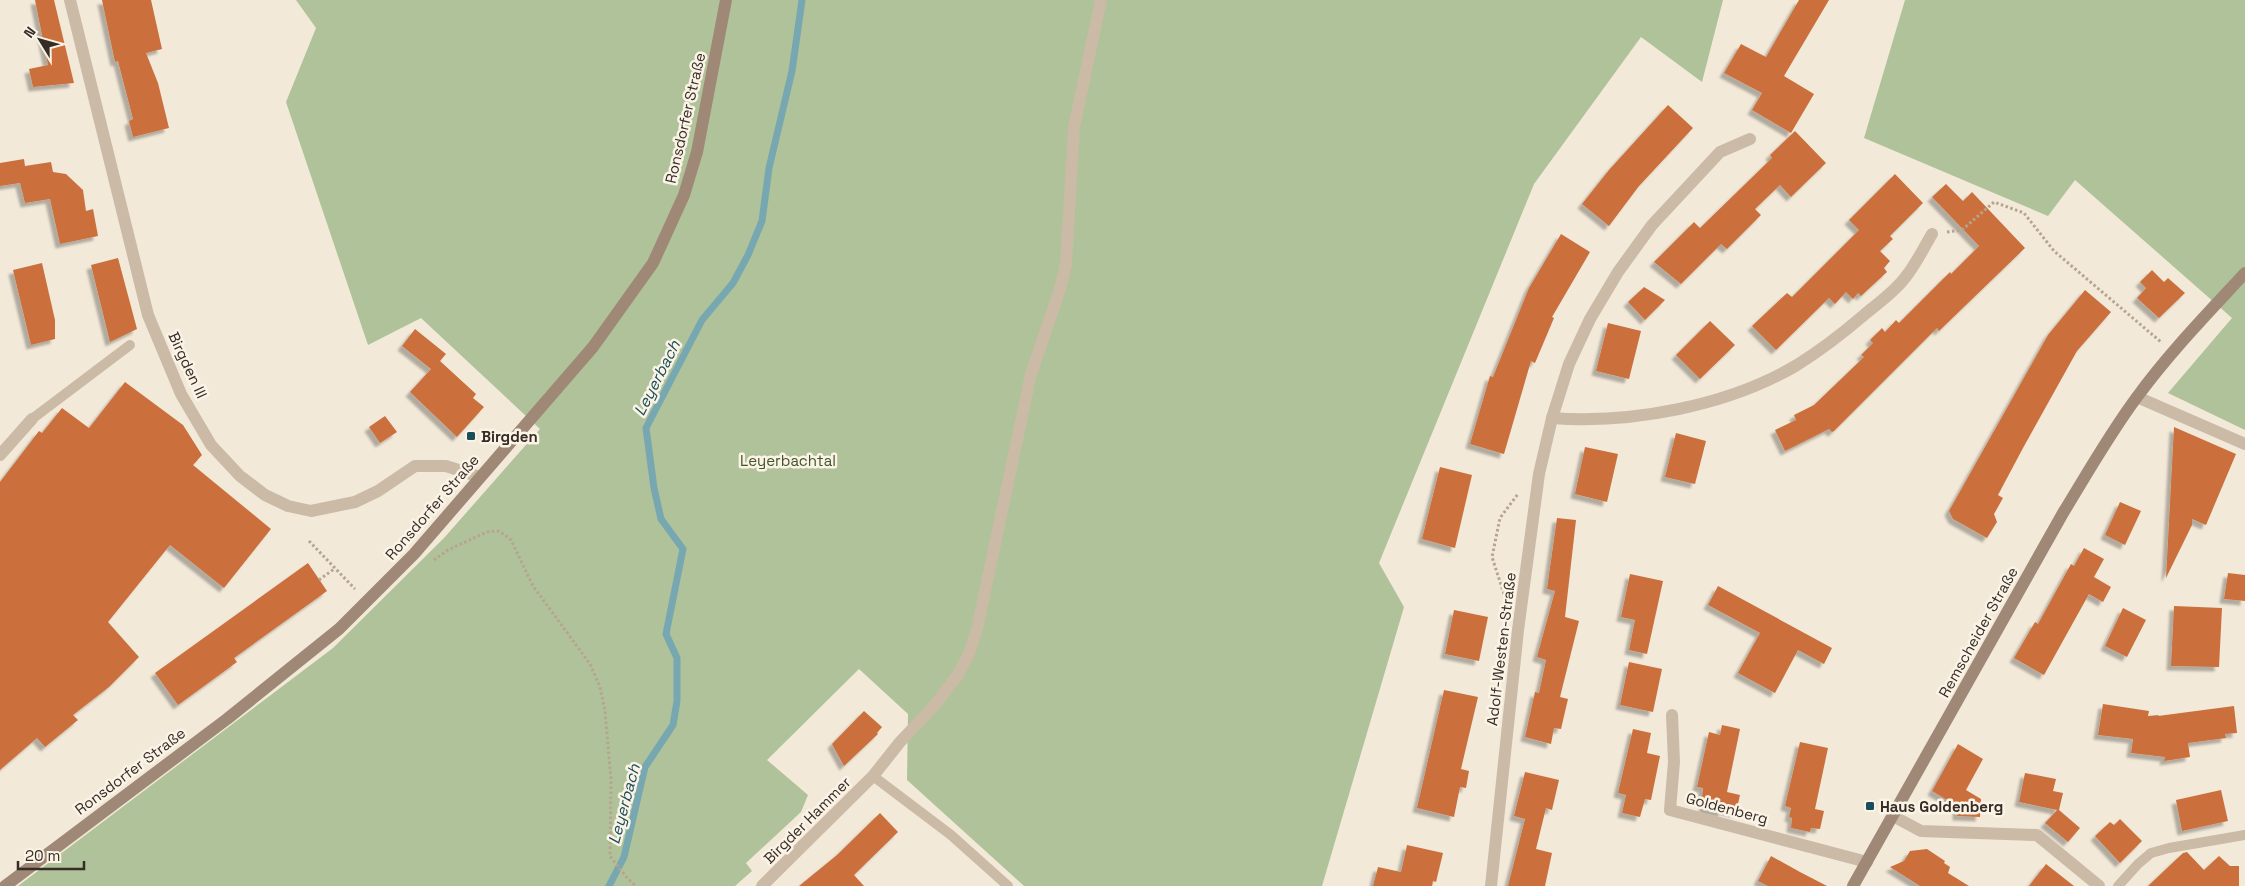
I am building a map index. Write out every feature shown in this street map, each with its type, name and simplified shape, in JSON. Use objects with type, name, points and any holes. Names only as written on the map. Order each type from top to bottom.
[{"type":"main road","name":"Ronsdorfer Straße","points":[[5,886],[227,719],[339,629],[414,554],[593,347],[632,295],[657,256],[684,195],[697,152],[726,0]]},
{"type":"main road","name":"Remscheider Straße","points":[[1853,886],[2064,513],[2137,397],[2173,352],[2245,273]]},
{"type":"street","name":"Birgden III","points":[[70,0],[148,315],[181,394],[212,445],[240,476],[265,495],[288,506],[311,511],[355,502],[378,491],[414,466],[446,466],[480,476]]},
{"type":"street","name":"Birgder Hammer","points":[[762,886],[873,776],[900,742],[934,706],[957,676],[969,654],[977,629],[1032,374],[1060,289],[1066,264],[1074,128],[1101,0]]},
{"type":"street","name":"Adolf-Westen-Straße","points":[[1491,886],[1518,630],[1539,474],[1552,418],[1569,364],[1590,319],[1634,248],[1652,224],[1720,152],[1750,139]]},
{"type":"street","points":[[1552,418],[1575,419],[1641,415],[1722,397],[1756,386],[1797,365],[1837,338],[1903,280],[1932,234]]},
{"type":"street","points":[[2137,397],[2245,444]]},
{"type":"street","points":[[0,455],[32,419]]},
{"type":"street","name":"Goldenberg","points":[[1672,715],[1674,762],[1670,810],[1867,862]]},
{"type":"street","points":[[1893,816],[1921,831],[2037,835],[2099,886]]},
{"type":"lane","points":[[32,419],[130,345]]},
{"type":"lane","points":[[873,776],[951,835],[1008,886]]},
{"type":"lane","points":[[2118,886],[2151,853],[2169,848],[2245,835]]},
{"type":"path","points":[[1932,234],[1962,230],[1994,202],[2024,212],[2054,251],[2145,330]]},
{"type":"path","points":[[1505,597],[1492,557],[1500,518],[1525,484],[1539,474]]},
{"type":"path","points":[[414,554],[424,564],[448,550],[488,532],[498,531],[511,540],[533,586],[590,664],[600,686],[611,779],[610,856],[628,880],[636,886]]},
{"type":"path","points":[[309,541],[355,589]]},
{"type":"path","points":[[320,580],[334,569]]},
{"type":"green space","name":"Leyerbachtal","points":[[296,0],[1723,0],[1702,82],[1641,37],[1534,184],[1379,563],[1404,607],[1322,886],[1024,886],[907,780],[908,714],[859,669],[767,760],[808,795],[801,812],[746,863],[752,871],[735,886],[18,886],[333,648],[444,538],[540,429],[421,318],[368,345],[286,102],[316,28]]},
{"type":"green space","points":[[1905,0],[2245,0],[2245,430],[2168,393],[2232,318],[2075,180],[2048,216],[1864,138]]},
{"type":"building","points":[[35,0],[54,0],[74,83],[33,87],[29,69],[48,65]]},
{"type":"building","points":[[102,0],[151,0],[162,49],[146,53],[158,83],[169,128],[133,137],[129,121],[133,119],[118,61],[115,62]]},
{"type":"building","points":[[1799,0],[1829,0],[1784,76],[1814,94],[1791,133],[1752,110],[1762,93],[1724,73],[1741,44],[1766,57]]},
{"type":"building","points":[[1668,105],[1693,128],[1639,186],[1609,226],[1582,204],[1609,170]]},
{"type":"building","points":[[1795,131],[1826,163],[1791,197],[1780,185],[1755,209],[1761,215],[1727,249],[1721,244],[1681,284],[1654,262],[1694,222],[1700,228],[1772,158],[1770,155]]},
{"type":"building","points":[[24,159],[25,166],[51,162],[53,172],[66,174],[83,190],[86,211],[93,209],[98,236],[60,244],[50,199],[25,203],[20,183],[0,186],[0,163]]},
{"type":"building","points":[[1895,174],[1923,203],[1890,236],[1893,239],[1880,251],[1890,261],[1884,268],[1887,272],[1861,296],[1858,293],[1853,299],[1846,292],[1835,304],[1829,298],[1776,350],[1752,326],[1787,293],[1792,297],[1859,230],[1849,220]]},
{"type":"building","points":[[1946,184],[1963,201],[1972,192],[2025,248],[1939,331],[1937,328],[1834,431],[1832,432],[1829,429],[1785,451],[1775,430],[1796,420],[1794,415],[1814,405],[1864,357],[1861,355],[1873,343],[1870,340],[1882,328],[1885,332],[1896,320],[1899,323],[1979,246],[1932,197]]},
{"type":"building","points":[[1561,234],[1590,252],[1552,317],[1554,318],[1535,363],[1531,361],[1504,454],[1470,444],[1490,376],[1493,377],[1529,288]]},
{"type":"building","points":[[118,258],[137,329],[110,342],[91,265]]},
{"type":"building","points":[[42,263],[55,320],[55,339],[31,345],[13,270]]},
{"type":"building","points":[[2152,270],[2164,282],[2168,278],[2185,293],[2159,318],[2137,298],[2146,288],[2140,282]]},
{"type":"building","points":[[1644,287],[1665,300],[1645,320],[1628,302]]},
{"type":"building","points":[[2085,290],[2111,312],[2077,351],[2023,448],[1998,495],[2003,498],[1994,514],[1997,522],[1987,538],[1953,519],[1949,511],[2048,335]]},
{"type":"building","points":[[1710,321],[1735,345],[1700,379],[1676,355]]},
{"type":"building","points":[[1608,323],[1641,331],[1629,379],[1596,371]]},
{"type":"building","points":[[415,329],[446,354],[440,361],[476,394],[473,398],[484,407],[457,437],[410,392],[431,369],[402,346]]},
{"type":"building","points":[[125,382],[183,425],[202,455],[193,465],[271,529],[224,588],[170,545],[108,622],[139,657],[109,687],[73,715],[78,720],[45,747],[37,738],[0,770],[0,482],[39,431],[42,433],[62,408],[89,428]]},
{"type":"building","points":[[385,416],[397,432],[380,443],[369,427]]},
{"type":"building","points":[[2174,427],[2236,454],[2206,525],[2192,519],[2192,525],[2166,578]]},
{"type":"building","points":[[1676,433],[1706,441],[1695,484],[1665,477]]},
{"type":"building","points":[[1585,447],[1618,454],[1607,502],[1575,494]]},
{"type":"building","points":[[1440,467],[1472,475],[1455,548],[1422,539]]},
{"type":"building","points":[[2120,502],[2141,511],[2125,545],[2105,535]]},
{"type":"building","points":[[1557,518],[1576,520],[1565,617],[1579,621],[1560,697],[1568,699],[1561,729],[1554,728],[1551,744],[1525,737],[1535,692],[1539,693],[1546,660],[1537,657],[1555,591],[1547,589]]},
{"type":"building","points":[[2084,548],[2104,559],[2094,577],[2111,587],[2103,602],[2089,594],[2044,675],[2014,658],[2035,622],[2038,624],[2071,564],[2074,566]]},
{"type":"building","points":[[308,563],[327,591],[234,658],[237,662],[178,705],[155,673]]},
{"type":"building","points":[[2228,573],[2245,575],[2245,601],[2224,599]]},
{"type":"building","points":[[1630,574],[1663,581],[1647,654],[1629,650],[1635,620],[1621,617]]},
{"type":"building","points":[[1718,586],[1832,648],[1824,664],[1798,650],[1775,693],[1738,673],[1760,633],[1708,605]]},
{"type":"building","points":[[2174,606],[2222,608],[2219,667],[2171,666]]},
{"type":"building","points":[[2123,608],[2146,620],[2127,657],[2105,646]]},
{"type":"building","points":[[1454,610],[1488,617],[1479,661],[1445,654]]},
{"type":"building","points":[[1629,662],[1662,669],[1653,712],[1620,705]]},
{"type":"building","points":[[1444,690],[1478,697],[1461,769],[1469,771],[1466,788],[1460,787],[1454,817],[1417,808]]},
{"type":"building","points":[[2103,704],[2149,711],[2148,716],[2234,706],[2237,733],[2225,734],[2226,738],[2188,743],[2190,757],[2164,761],[2165,757],[2131,753],[2133,739],[2098,735]]},
{"type":"building","points":[[864,711],[882,727],[878,734],[844,766],[832,744]]},
{"type":"building","points":[[1722,725],[1740,729],[1727,792],[1740,795],[1736,813],[1723,810],[1722,813],[1703,809],[1705,799],[1702,798],[1703,788],[1697,787],[1709,732],[1720,735]]},
{"type":"building","points":[[1633,729],[1651,733],[1647,753],[1660,756],[1651,800],[1645,799],[1640,817],[1622,813],[1626,795],[1618,793]]},
{"type":"building","points":[[1800,742],[1828,748],[1815,809],[1824,811],[1820,829],[1811,828],[1810,832],[1791,828],[1792,818],[1789,817],[1791,808],[1785,806]]},
{"type":"building","points":[[1958,744],[1983,759],[1966,790],[1981,799],[1980,817],[1957,816],[1957,806],[1932,791]]},
{"type":"building","points":[[1525,772],[1559,780],[1552,810],[1546,808],[1536,849],[1552,853],[1545,886],[1508,886],[1525,819],[1514,816]]},
{"type":"building","points":[[2025,773],[2056,779],[2053,791],[2063,793],[2059,810],[2080,828],[2068,842],[2045,823],[2057,810],[2019,802]]},
{"type":"building","points":[[2221,790],[2228,821],[2182,831],[2176,800]]},
{"type":"building","points":[[880,813],[898,832],[854,875],[864,886],[799,886],[837,855]]},
{"type":"building","points":[[2120,819],[2142,841],[2120,863],[2095,836],[2110,822],[2114,825]]},
{"type":"building","points":[[1407,845],[1443,853],[1436,882],[1433,881],[1432,886],[1373,886],[1378,867],[1401,872]]},
{"type":"building","points":[[1927,849],[1945,861],[1944,863],[1950,867],[1948,873],[1969,886],[1920,886],[1890,867],[1904,861],[1910,851]]},
{"type":"building","points":[[2187,852],[2204,870],[2219,856],[2230,866],[2239,866],[2239,886],[2148,886],[2183,853]]},
{"type":"building","points":[[1771,856],[1827,886],[1768,886],[1758,881]]},
{"type":"building","points":[[2046,864],[2074,886],[2029,886]]},
{"type":"waterway","name":"Leyerbach","points":[[609,886],[624,857],[645,767],[673,725],[677,701],[677,658],[666,634],[683,549],[661,519],[654,488],[646,428],[702,320],[733,283],[748,255],[762,221],[769,168],[792,71],[802,0]]},
{"type":"place","name":"Birgden","points":[[471,436]]},
{"type":"place","name":"Haus Goldenberg","points":[[1870,806]]}]
